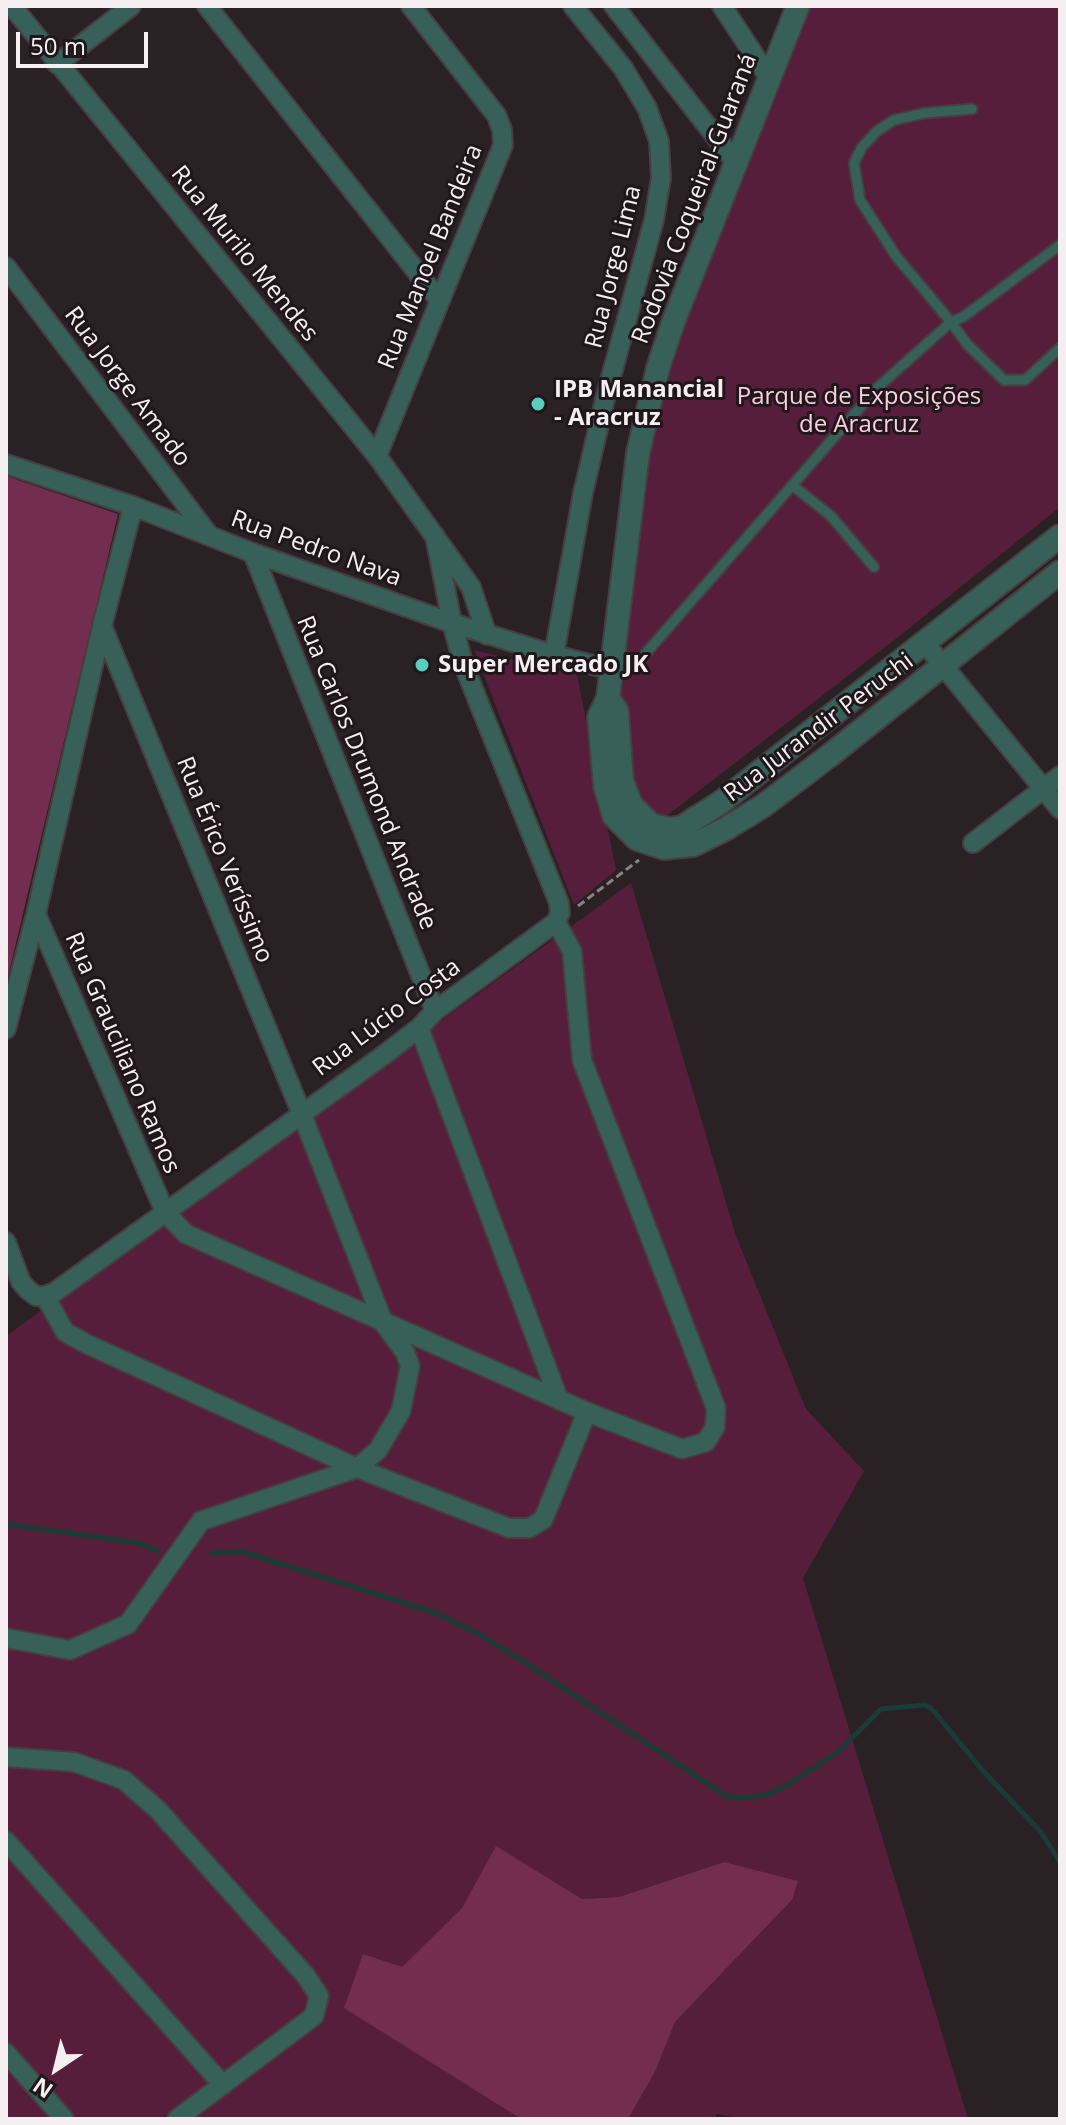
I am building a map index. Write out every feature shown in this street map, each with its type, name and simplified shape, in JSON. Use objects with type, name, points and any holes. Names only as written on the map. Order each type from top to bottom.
[{"type":"street","name":"Rua Murilo Mendes","points":[[12,6],[377,456],[471,587],[487,635]]},
{"type":"street","points":[[57,64],[131,6]]},
{"type":"street","points":[[207,6],[439,300]]},
{"type":"street","name":"Rua Manoel Bandeira","points":[[377,456],[503,145],[497,116],[411,6]]},
{"type":"street","name":"Rua Jorge Lima","points":[[554,655],[592,453],[654,220],[661,178],[659,141],[647,108],[623,68],[573,6]]},
{"type":"street","points":[[614,6],[736,163]]},
{"type":"street","points":[[722,6],[768,76]]},
{"type":"street","name":"Rodovia Coqueiral-Guaraná","points":[[610,745],[599,717],[623,669],[638,453],[658,368],[768,76],[798,6]]},
{"type":"street","name":"Rua Jorge Amado","points":[[6,267],[210,537]]},
{"type":"street","name":"Rua Pedro Nava","points":[[6,464],[133,506],[253,553],[487,635],[554,655],[623,669]]},
{"type":"street","points":[[6,1029],[133,506]]},
{"type":"street","name":"Rua Murilo Mendes","points":[[435,536],[452,623]]},
{"type":"street","name":"Rua Jurandir Peruchi","points":[[610,745],[636,812],[645,821],[660,828],[682,827],[720,803],[1060,536]]},
{"type":"street","name":"Rua Carlos Drumond Andrade","points":[[253,553],[435,1011]]},
{"type":"street","name":"Rua Jurandir Peruchi","points":[[656,847],[693,845],[763,806],[945,666],[1060,572]]},
{"type":"street","points":[[165,1212],[186,1234],[587,1412],[682,1449],[706,1442],[715,1427],[716,1408],[582,1060],[572,951],[556,922],[560,913],[559,903],[469,680],[452,623]]},
{"type":"street","name":"Rua Érico Veríssimo","points":[[102,626],[301,1112],[384,1324],[405,1352],[410,1366],[401,1411],[378,1450],[357,1468]]},
{"type":"street","points":[[924,642],[1060,809]]},
{"type":"street","points":[[610,745],[605,786],[614,816],[627,831],[656,847]]},
{"type":"street","points":[[973,843],[1060,776]]},
{"type":"street","name":"Rua Grauciliano Ramos","points":[[36,914],[165,1212]]},
{"type":"street","name":"Rua Lúcio Costa","points":[[45,1296],[55,1292],[419,1028],[435,1011],[556,922]]},
{"type":"street","points":[[419,1028],[559,1400]]},
{"type":"street","points":[[6,1242],[21,1282],[36,1296],[45,1296],[65,1332],[357,1468],[509,1528],[529,1528],[543,1520],[587,1412]]},
{"type":"street","points":[[6,1638],[70,1650],[128,1624],[201,1521],[357,1468]]},
{"type":"street","points":[[6,1757],[74,1762],[124,1780],[158,1810],[306,1976],[319,1996],[314,2016],[177,2119]]},
{"type":"street","points":[[6,1841],[223,2085]]},
{"type":"street","points":[[6,2053],[64,2119]]},
{"type":"lane","points":[[972,109],[925,113],[894,120],[877,131],[862,147],[854,163],[860,200],[896,256],[967,344],[1004,380],[1025,380],[1060,348]]},
{"type":"lane","points":[[623,669],[877,388],[951,322],[963,317],[1060,245]]},
{"type":"lane","points":[[792,485],[831,516],[874,567]]},
{"type":"path","points":[[556,922],[656,847]]},
{"type":"green space","name":"Parque de Exposições de Aracruz","points":[[804,6],[1060,6],[1060,507],[669,814],[655,819],[615,783],[613,680],[654,390]]},
{"type":"green space","points":[[474,650],[577,675],[616,870],[574,905]]},
{"type":"green space","points":[[631,883],[736,1236],[806,1409],[864,1471],[803,1578],[968,2119],[744,2119],[717,2114],[715,2119],[628,2119],[656,2070],[675,2022],[792,1900],[724,1862],[619,1897],[582,1899],[496,1847],[462,1908],[402,1968],[345,2008],[521,2119],[6,2119],[6,1336]]},
{"type":"shaded area","points":[[6,476],[118,514],[6,985]]},
{"type":"shaded area","points":[[496,1846],[582,1899],[619,1897],[724,1862],[798,1881],[792,1900],[675,2022],[656,2070],[628,2119],[521,2119],[344,2008],[363,1954],[402,1967],[462,1908]]},
{"type":"waterway","points":[[6,1524],[138,1543],[158,1551]]},
{"type":"waterway","points":[[211,1553],[243,1552],[436,1613],[479,1634],[529,1665],[726,1796],[766,1795],[784,1787],[838,1752],[881,1709],[925,1705],[932,1709],[983,1771],[1041,1832],[1060,1862]]},
{"type":"place","name":"IPB Manancial - Aracruz","points":[[538,404]]},
{"type":"place","name":"Super Mercado JK","points":[[422,665]]}]
